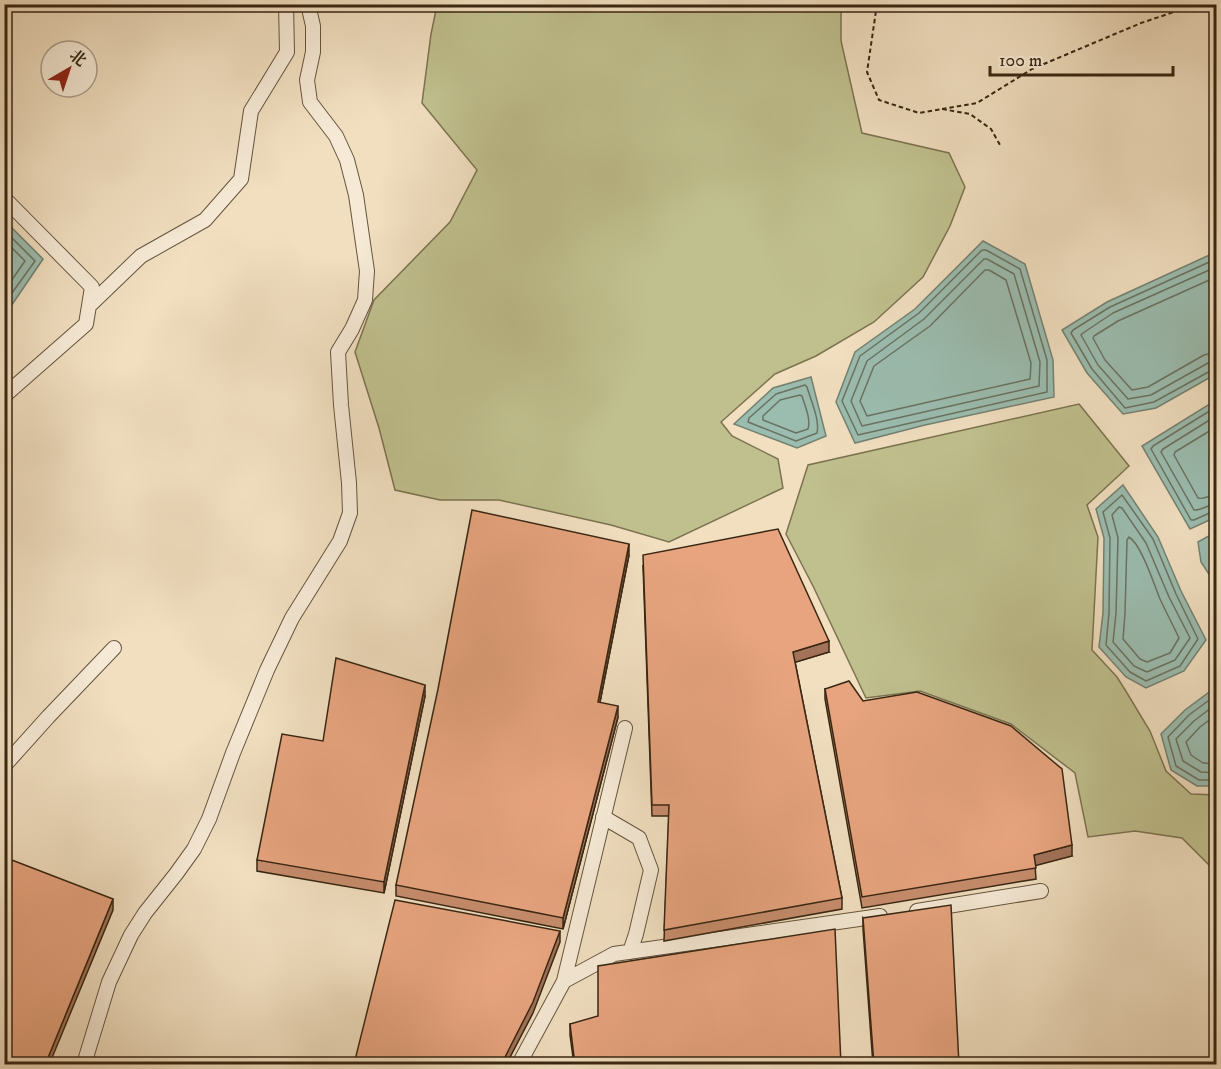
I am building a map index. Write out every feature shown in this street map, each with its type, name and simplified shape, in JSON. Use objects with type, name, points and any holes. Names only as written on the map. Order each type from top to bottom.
[{"type":"street","points":[[89,306],[141,256],[205,220],[241,179],[251,111],[287,52],[286,4]]},
{"type":"street","points":[[84,1065],[109,982],[130,935],[194,849],[209,819],[267,670],[292,618],[340,541],[350,513],[350,483],[340,405],[338,352],[352,329],[365,300],[367,271],[356,195],[346,160],[336,136],[310,102],[307,80],[313,52],[313,26],[308,4]]},
{"type":"street","points":[[4,198],[92,287],[86,324],[4,396]]},
{"type":"street","points":[[4,766],[114,648]]},
{"type":"street","points":[[519,1065],[564,981],[625,728]]},
{"type":"street","points":[[603,817],[639,838],[651,870],[630,952]]},
{"type":"street","points":[[564,981],[614,954],[1041,891]]},
{"type":"path","points":[[877,4],[867,72],[879,100],[919,113],[977,103],[1032,69],[1141,23],[1174,12],[1186,4]]},
{"type":"path","points":[[942,109],[970,114],[991,129],[1000,145]]},
{"type":"green space","points":[[437,5],[841,5],[841,41],[862,133],[949,153],[965,187],[950,226],[923,277],[874,322],[816,356],[775,374],[721,422],[732,436],[778,459],[783,488],[669,542],[611,525],[499,500],[440,500],[395,490],[379,428],[355,352],[374,300],[450,222],[477,170],[422,103]]},
{"type":"green space","points":[[1079,404],[1129,466],[1087,505],[1098,537],[1092,650],[1117,677],[1127,693],[1150,731],[1166,771],[1191,794],[1216,795],[1216,872],[1182,838],[1135,831],[1088,837],[1075,773],[1011,724],[920,691],[866,698],[786,534],[808,465]]},
{"type":"water","points":[[5,221],[43,259],[5,315]]},
{"type":"water","points":[[983,241],[1025,264],[1053,360],[1054,397],[855,443],[836,402],[855,352],[915,309]]},
{"type":"water","points":[[1216,252],[1216,374],[1156,408],[1123,414],[1087,373],[1062,330],[1107,302]]},
{"type":"water","points":[[811,377],[826,436],[797,448],[734,424],[773,388]]},
{"type":"water","points":[[1216,400],[1216,517],[1190,529],[1142,446]]},
{"type":"water","points":[[1123,485],[1158,537],[1181,591],[1206,640],[1184,671],[1146,688],[1126,677],[1099,647],[1103,613],[1104,538],[1096,509]]},
{"type":"water","points":[[1216,532],[1216,585],[1201,562],[1198,542]]},
{"type":"water","points":[[1216,687],[1216,786],[1197,786],[1171,770],[1161,734],[1185,710]]},
{"type":"building","points":[[472,510],[629,544],[598,702],[618,706],[563,918],[396,885],[438,689]]},
{"type":"building","points":[[778,529],[829,641],[793,652],[842,898],[664,930],[669,805],[652,805],[643,555]]},
{"type":"building","points":[[336,658],[425,685],[384,882],[257,860],[282,734],[323,741]]},
{"type":"building","points":[[849,681],[863,701],[917,692],[1011,726],[1062,769],[1072,845],[1034,855],[1036,868],[862,897],[825,689]]},
{"type":"building","points":[[4,857],[113,899],[45,1065],[4,1065]]},
{"type":"building","points":[[395,900],[560,931],[533,1002],[501,1065],[354,1064]]},
{"type":"building","points":[[951,905],[959,1065],[874,1065],[863,918]]},
{"type":"building","points":[[835,929],[841,1065],[575,1065],[570,1024],[598,1016],[598,966]]}]
